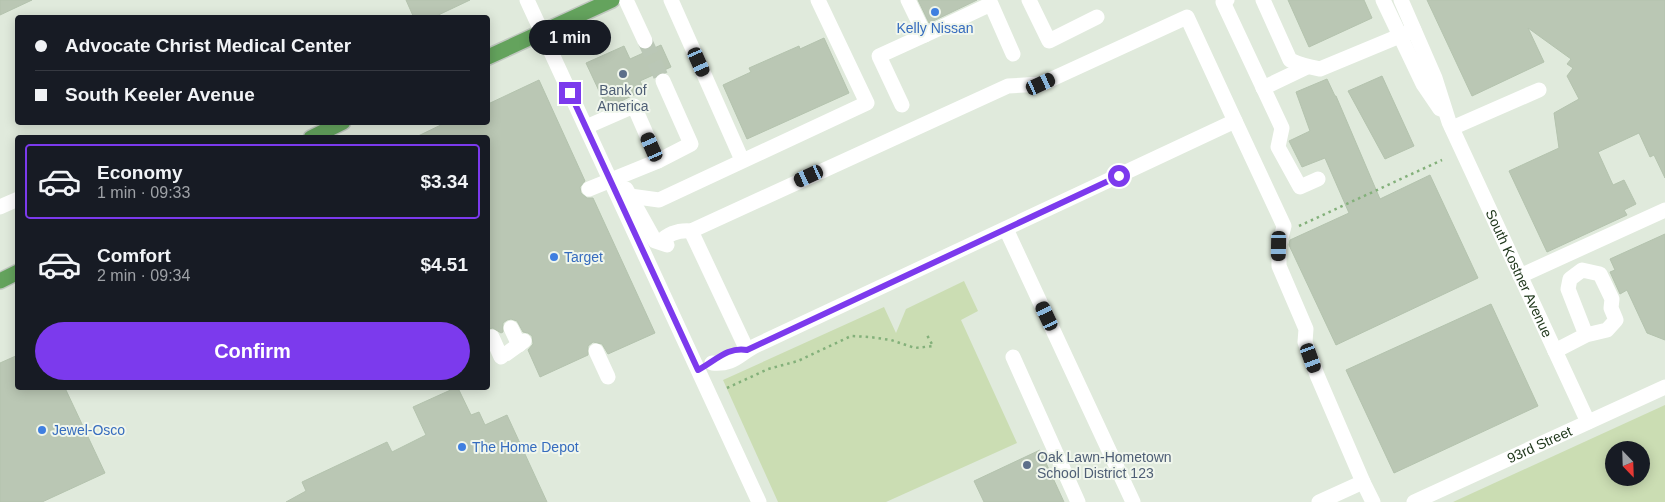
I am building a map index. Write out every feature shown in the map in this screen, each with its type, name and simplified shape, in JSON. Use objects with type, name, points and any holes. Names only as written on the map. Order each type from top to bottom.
[{"type":"main road","points":[[490,56],[612,0]]},
{"type":"main road","points":[[317,135],[337,125]]},
{"type":"main road","points":[[0,277],[15,272]]},
{"type":"main road","points":[[0,281],[15,273]]},
{"type":"street","points":[[528,0],[758,502]]},
{"type":"street","points":[[626,0],[645,41]]},
{"type":"street","points":[[671,0],[742,160]]},
{"type":"street","points":[[630,196],[658,200],[867,102],[818,0]]},
{"type":"street","points":[[908,0],[925,35]]},
{"type":"street","points":[[1029,0],[1049,41],[1097,17]]},
{"type":"street","points":[[1227,0],[1223,2],[1282,128],[1278,147],[1300,188],[1318,179]]},
{"type":"street","points":[[1263,0],[1290,60],[1300,65],[1320,69],[1407,33]]},
{"type":"street","name":"South Kostner Avenue","points":[[1382,0],[1407,33]]},
{"type":"street","name":"South Kostner Avenue","points":[[1401,0],[1407,33],[1423,84],[1451,125],[1588,422]]},
{"type":"street","points":[[902,106],[879,56],[991,4],[1013,54]]},
{"type":"street","points":[[610,180],[626,188],[655,241],[660,242],[665,237],[682,230],[691,231],[1008,86],[1041,84],[1187,17],[1284,226],[1279,246],[1279,266],[1306,330],[1305,342],[1317,375],[1373,502]]},
{"type":"street","points":[[1290,60],[1304,57],[1322,60],[1330,65]]},
{"type":"street","points":[[1263,88],[1307,66]]},
{"type":"street","points":[[589,189],[692,144],[663,81]]},
{"type":"street","points":[[1451,125],[1539,90]]},
{"type":"street","points":[[586,127],[634,106],[658,160]]},
{"type":"street","points":[[698,370],[737,348],[747,350],[1235,121]]},
{"type":"street","points":[[0,207],[15,200]]},
{"type":"street","points":[[1520,276],[1665,210]]},
{"type":"street","points":[[1006,229],[1133,502]]},
{"type":"street","points":[[691,231],[747,350]]},
{"type":"street","points":[[1555,350],[1586,335],[1607,330],[1616,320],[1593,272],[1582,270],[1570,279],[1568,289],[1586,335]]},
{"type":"street","points":[[492,337],[504,355],[522,343],[511,328]]},
{"type":"street","points":[[596,351],[608,377]]},
{"type":"street","points":[[1013,357],[1078,502]]},
{"type":"street","name":"93rd Street","points":[[1414,502],[1665,387]]},
{"type":"street","points":[[1319,502],[1363,482]]},
{"type":"path","points":[[1299,226],[1442,160]]},
{"type":"path","points":[[727,388],[768,369],[798,360],[851,336],[891,340],[915,348],[933,346],[928,335]]},
{"type":"green space","points":[[964,281],[978,311],[961,320],[1017,443],[886,502],[778,502],[723,380],[884,307],[896,333],[906,309]]},
{"type":"green space","points":[[1665,405],[1665,502],[1453,502]]},
{"type":"building","points":[[0,0],[32,0],[0,15]]},
{"type":"building","points":[[406,0],[470,0],[438,15],[413,15]]},
{"type":"building","name":"Kelly Nissan","points":[[918,0],[977,0],[929,23]]},
{"type":"building","points":[[1288,0],[1364,0],[1372,18],[1309,47]]},
{"type":"building","points":[[1427,0],[1665,0],[1665,178],[1654,155],[1650,157],[1639,133],[1598,152],[1613,185],[1624,180],[1636,204],[1624,210],[1627,215],[1547,252],[1509,171],[1559,148],[1554,113],[1579,99],[1567,76],[1573,68],[1567,64],[1571,59],[1528,28],[1544,62],[1472,96]]},
{"type":"building","points":[[824,38],[849,93],[747,139],[723,85],[751,72],[749,68],[799,46],[800,49]]},
{"type":"building","name":"Bank of America","points":[[661,45],[671,67],[640,81],[644,90],[607,108],[586,63],[624,46],[630,59]]},
{"type":"building","points":[[1382,76],[1414,146],[1385,159],[1348,91]]},
{"type":"building","points":[[1327,79],[1380,199],[1430,175],[1478,278],[1336,345],[1289,245],[1290,240],[1349,213],[1325,158],[1302,167],[1289,141],[1310,131],[1296,92]]},
{"type":"building","name":"Target","points":[[539,80],[585,181],[580,187],[581,193],[587,198],[593,198],[655,333],[608,354],[602,344],[593,342],[588,346],[588,355],[540,377],[528,350],[533,344],[532,336],[523,332],[517,321],[511,319],[503,323],[503,332],[501,333],[493,328],[490,329],[490,135],[420,135],[441,125],[490,125],[490,103]]},
{"type":"building","points":[[1665,234],[1665,340],[1647,333],[1627,290],[1620,294],[1610,272],[1615,270],[1610,259]]},
{"type":"building","points":[[1491,304],[1538,406],[1394,473],[1346,370]]},
{"type":"building","name":"Jewel-Osco","points":[[15,356],[15,390],[66,390],[105,473],[42,502],[0,502],[0,363]]},
{"type":"building","name":"The Home Depot","points":[[451,390],[459,390],[471,415],[479,412],[485,425],[507,415],[547,502],[286,502],[306,491],[302,482],[387,442],[392,452],[426,435],[413,407]]},
{"type":"building","name":"Oak Lawn-Hometown School District 123","points":[[1040,450],[1064,502],[984,502],[974,481]]},
{"type":"tunnel","points":[[645,41],[663,81]]},
{"type":"place","name":"Kelly Nissan","points":[[935,12]]},
{"type":"place","name":"Bank of America","points":[[623,74]]},
{"type":"place","name":"Target","points":[[554,257]]},
{"type":"place","name":"Jewel-Osco","points":[[42,430]]},
{"type":"place","name":"The Home Depot","points":[[462,447]]},
{"type":"place","name":"Oak Lawn-Hometown School District 123","points":[[1027,465]]},
{"type":"route","points":[[570,93],[698,370],[737,348],[747,350],[1119,176]]}]
